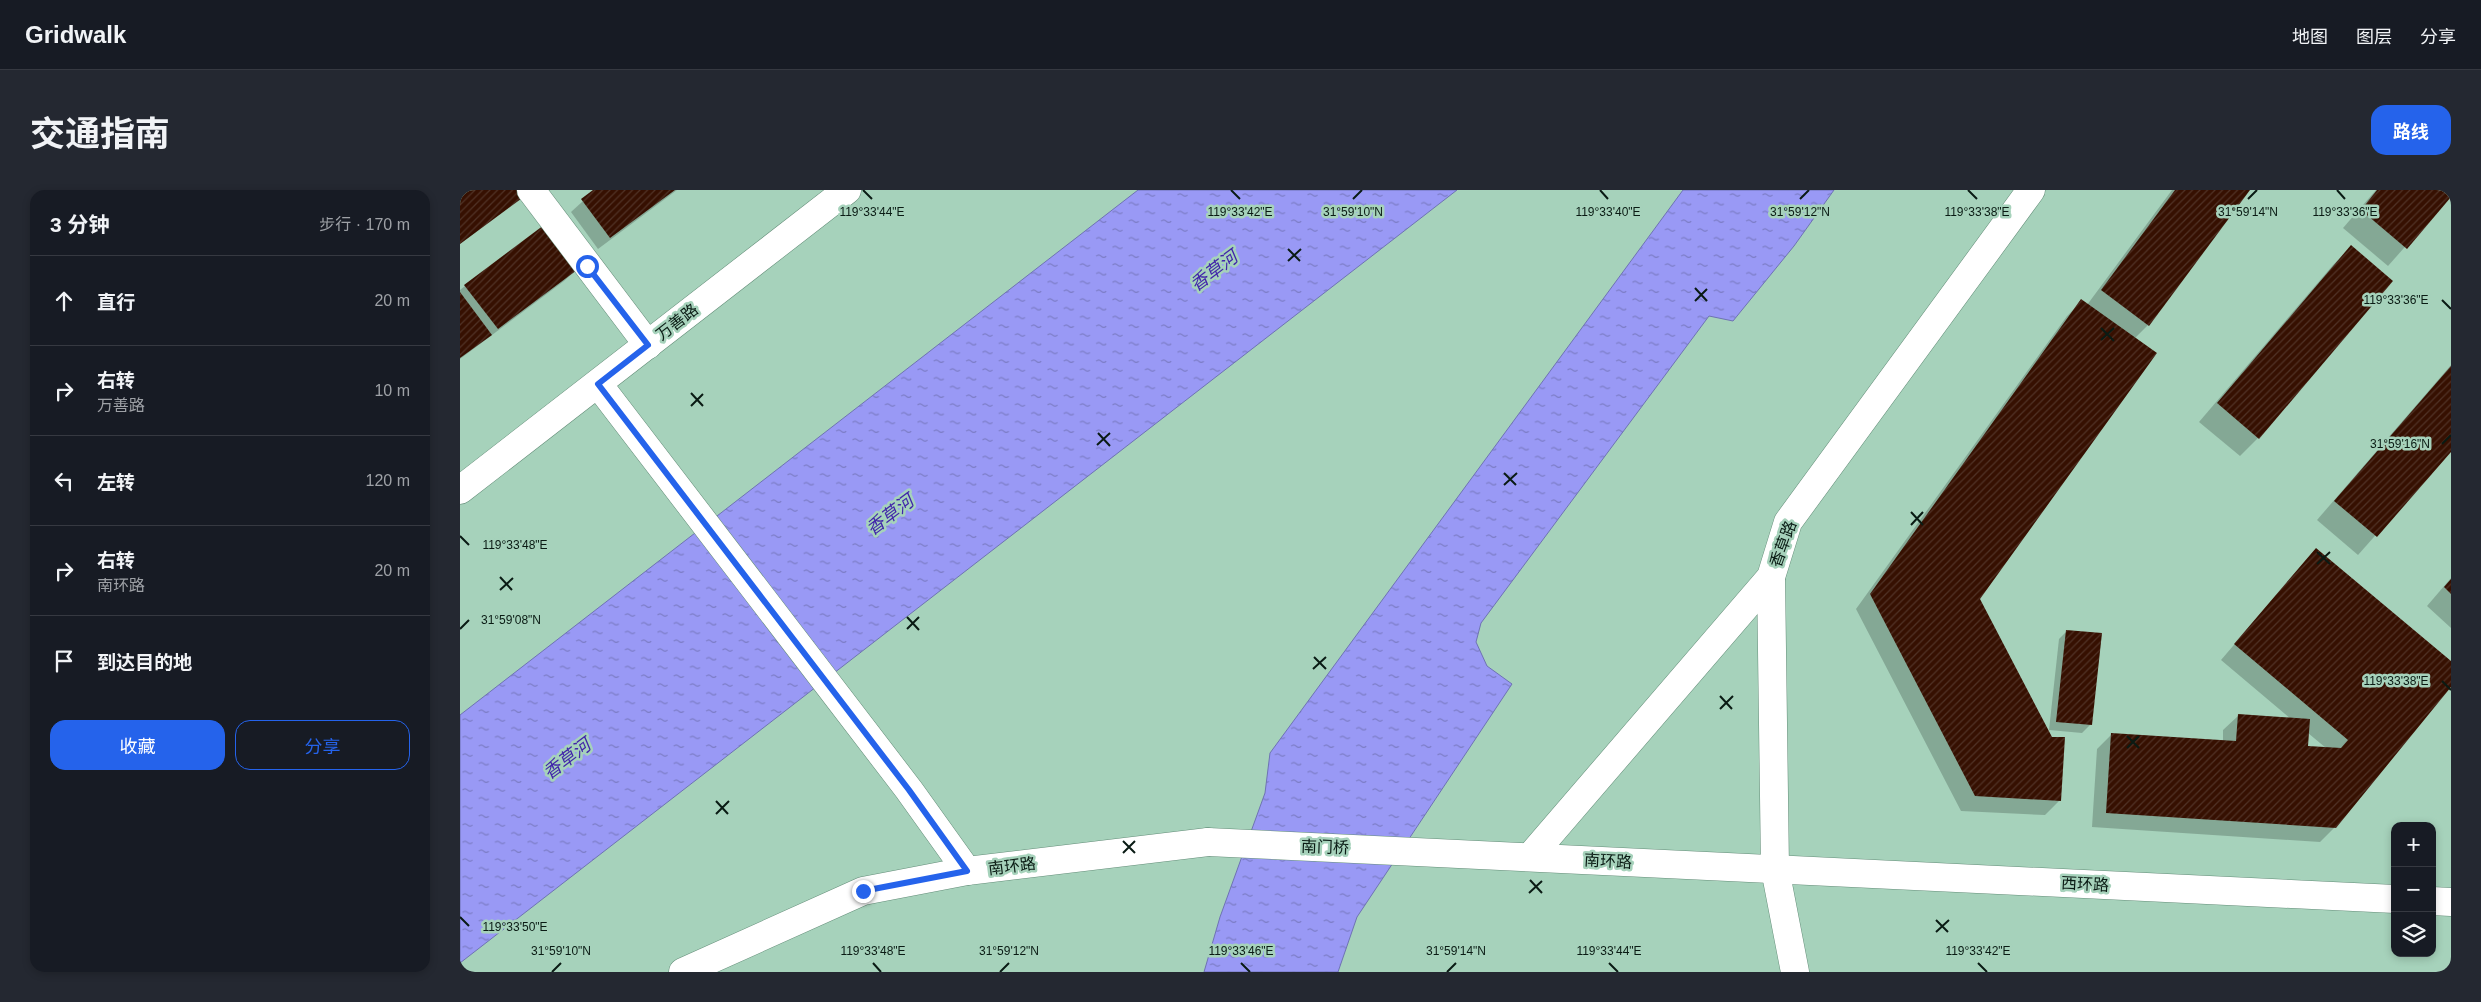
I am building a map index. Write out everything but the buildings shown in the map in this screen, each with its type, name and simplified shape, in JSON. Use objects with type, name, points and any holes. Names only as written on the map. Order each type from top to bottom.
[{"type":"street","points":[[531,190],[648,345]]},
{"type":"street","name":"万善路","points":[[460,490],[847,190]]},
{"type":"street","name":"香草路","points":[[1530,857],[1771,577],[1788,522],[2031,190]]},
{"type":"street","points":[[598,384],[850,714],[967,871]]},
{"type":"street","points":[[1771,577],[1775,869],[1795,972]]},
{"type":"street","name":"南环路","points":[[683,972],[863,891],[967,871],[1208,842]]},
{"type":"street","name":"南门桥","points":[[1208,842],[1441,852]]},
{"type":"street","name":"南环路","points":[[1441,852],[1775,869]]},
{"type":"street","name":"西环路","points":[[1775,869],[2391,899]]},
{"type":"street","points":[[2436,901],[2451,902]]},
{"type":"water","name":"香草河","points":[[1138,190],[1457,190],[460,963],[460,715]]},
{"type":"water","points":[[1683,190],[1834,190],[1794,246],[1733,321],[1709,316],[1481,623],[1476,642],[1487,666],[1512,684],[1357,917],[1338,972],[1204,972],[1220,917],[1265,793],[1270,753]]},
{"type":"route","points":[[587,266],[648,345],[598,384],[909,790],[967,871],[863,891]]}]
